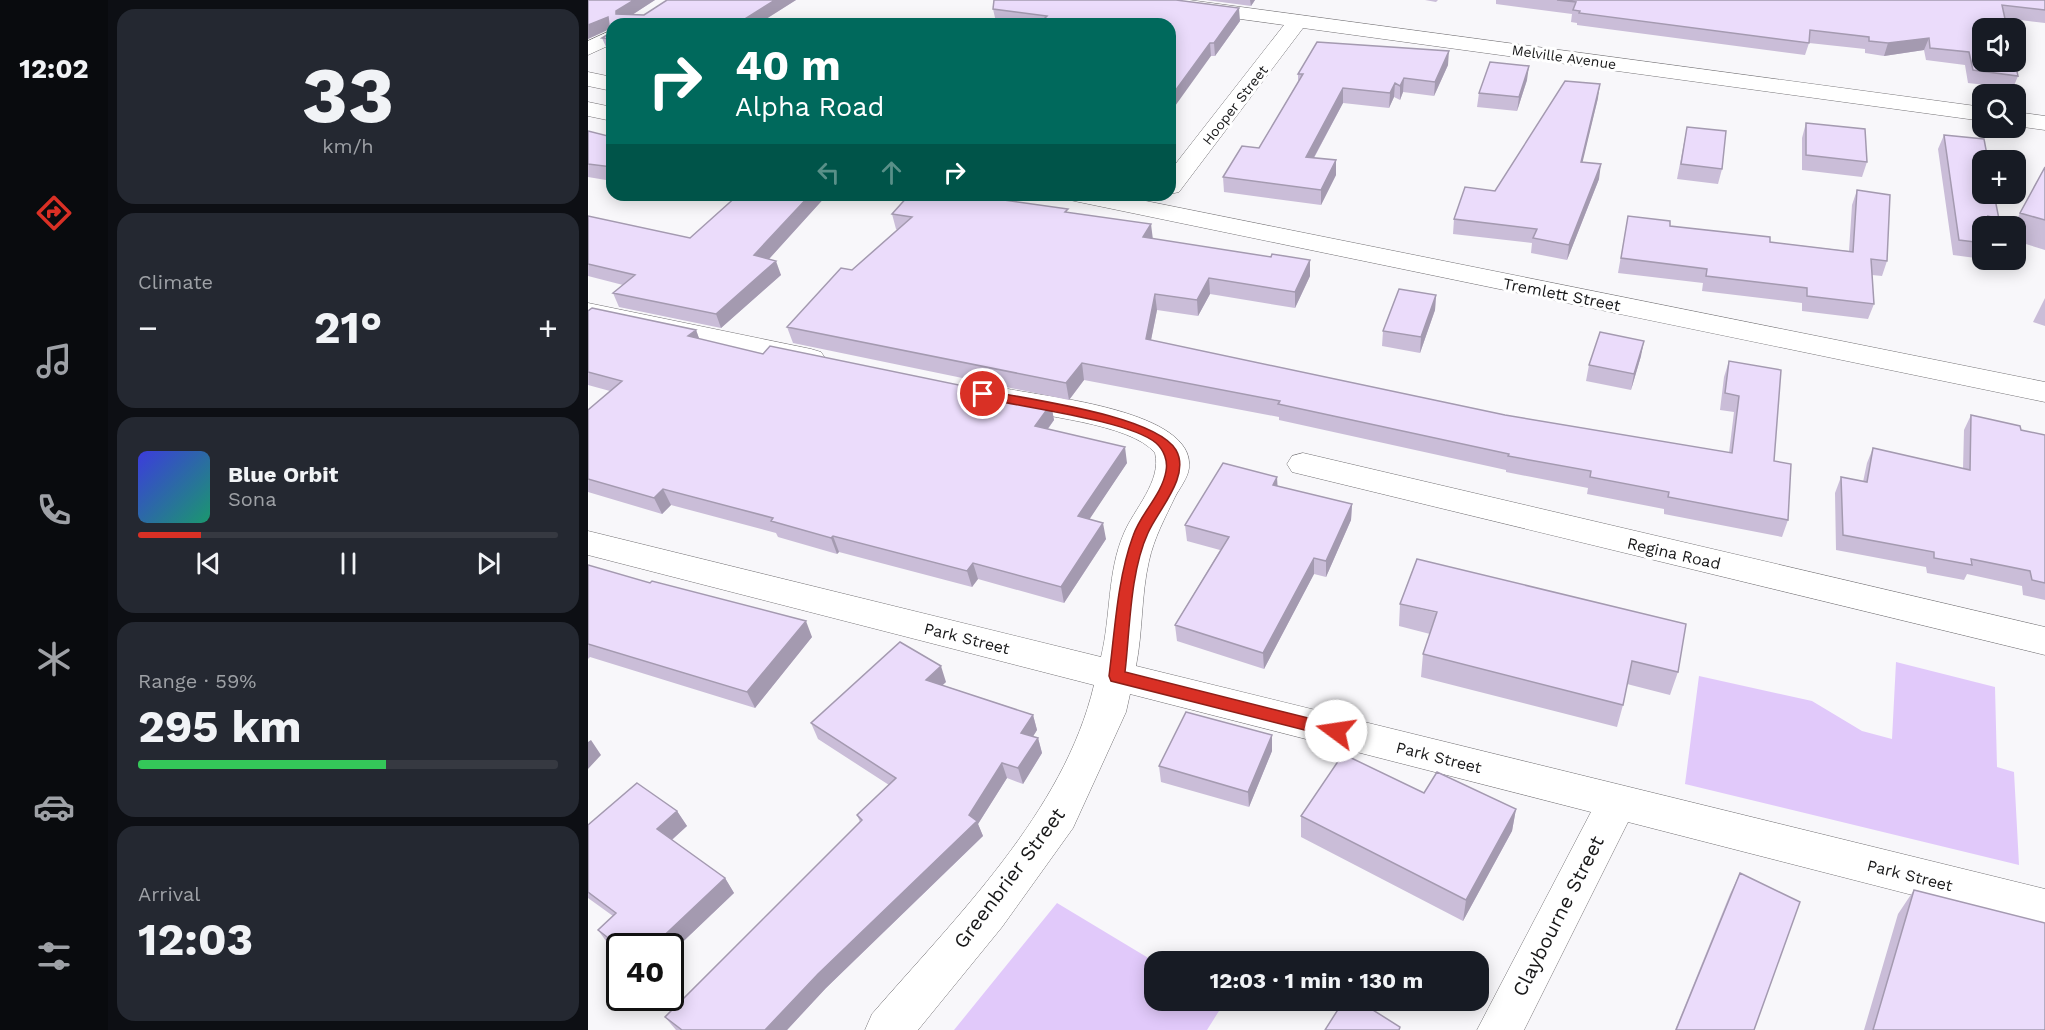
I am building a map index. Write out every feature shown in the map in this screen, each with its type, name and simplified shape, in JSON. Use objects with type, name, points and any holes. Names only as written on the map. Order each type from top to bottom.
[{"type":"street","name":"Melville Avenue","points":[[1145,0],[1972,113]]},
{"type":"street","name":"Hooper Street","points":[[1176,180],[1298,21]]},
{"type":"street","points":[[588,49],[606,39]]},
{"type":"street","points":[[588,79],[606,83]]},
{"type":"street","points":[[588,109],[606,113]]},
{"type":"street","points":[[2026,120],[2045,123]]},
{"type":"street","name":"Tremlett Street","points":[[1138,201],[1158,203],[2045,392]]},
{"type":"street","points":[[588,311],[844,365]]},
{"type":"street","name":"Greenbrier Street","points":[[888,1030],[987,913],[1059,815],[1107,712],[1116,676],[1131,563],[1140,534],[1170,481],[1173,470],[1171,452],[1159,439],[1130,425],[983,394]]},
{"type":"street","name":"Regina Road","points":[[1303,464],[2045,641]]},
{"type":"street","name":"Park Street","points":[[588,543],[2045,909]]},
{"type":"street","name":"Claybourne Street","points":[[1500,1030],[1617,802]]},
{"type":"shaded area","points":[[1896,662],[1995,687],[1997,767],[2014,772],[2019,865],[1685,784],[1699,676],[1812,701],[1862,731],[1892,739]]},
{"type":"shaded area","points":[[1057,903],[1144,955],[1144,1011],[1219,1011],[1207,1030],[954,1030]]},
{"type":"building","points":[[588,0],[634,0],[616,11],[616,14],[644,15],[667,0],[775,0],[746,18],[608,17],[588,25]]},
{"type":"building","points":[[994,0],[1176,0],[1239,8],[1176,90],[1176,18],[1045,18],[1047,16],[993,9]]},
{"type":"building","points":[[1557,0],[2045,0],[2045,10],[2002,5],[2005,18],[1972,18],[1972,66],[1969,52],[1930,48],[1929,38],[1888,43],[1869,41],[1869,37],[1810,30],[1809,43],[1579,13],[1580,11],[1573,10],[1576,2]]},
{"type":"building","points":[[1317,42],[1449,51],[1435,82],[1404,78],[1400,86],[1395,83],[1390,93],[1343,88],[1306,157],[1336,160],[1321,190],[1223,177],[1242,146],[1259,148],[1303,74],[1298,74]]},
{"type":"building","points":[[1490,62],[1529,66],[1519,97],[1479,93]]},
{"type":"building","points":[[1988,72],[2017,72],[2018,76]]},
{"type":"building","points":[[1565,81],[1600,84],[1581,162],[1601,164],[1569,245],[1533,238],[1537,229],[1454,219],[1465,187],[1495,191]]},
{"type":"building","points":[[1806,123],[1865,129],[1867,162],[1806,155]]},
{"type":"building","points":[[1687,127],[1726,131],[1722,169],[1681,164]]},
{"type":"building","points":[[588,131],[606,136],[606,166],[588,164]]},
{"type":"building","points":[[1944,135],[1984,139],[1986,150],[1972,150],[1972,204],[1996,204],[1998,216],[1972,216],[1972,242],[1959,240]]},
{"type":"building","points":[[2045,167],[2045,220],[2020,213]]},
{"type":"building","points":[[1857,190],[1890,195],[1887,261],[1871,259],[1874,304],[1807,296],[1807,288],[1706,276],[1707,269],[1621,258],[1628,216],[1670,221],[1670,226],[1770,237],[1770,242],[1853,252]]},
{"type":"building","points":[[731,201],[804,201],[754,255],[776,261],[716,314],[613,293],[635,275],[588,264],[588,216],[690,238]]},
{"type":"building","points":[[904,201],[1011,201],[1068,209],[1065,212],[1151,224],[1143,237],[1271,257],[1272,254],[1310,260],[1295,292],[1209,278],[1197,300],[1155,294],[1146,339],[1505,415],[1732,453],[1739,396],[1725,393],[1729,361],[1781,370],[1774,461],[1791,464],[1788,520],[1668,497],[1669,492],[1590,477],[1591,471],[1508,456],[1509,454],[1278,404],[1280,401],[1082,363],[1066,383],[787,327],[841,268],[852,270],[912,217],[892,214]]},
{"type":"building","points":[[1399,289],[1436,295],[1421,337],[1383,331]]},
{"type":"building","points":[[592,308],[696,330],[688,336],[763,354],[770,346],[1051,404],[1035,426],[1125,447],[1078,516],[1103,523],[1061,587],[973,563],[967,571],[833,536],[831,538],[771,521],[773,518],[663,489],[654,498],[588,479],[588,410],[622,381],[588,372],[588,311]]},
{"type":"building","points":[[1600,332],[1644,341],[1634,374],[1589,365]]},
{"type":"building","points":[[1971,415],[2020,426],[2021,430],[2045,435],[2045,583],[2032,580],[2030,571],[1971,559],[1972,565],[1934,558],[1934,552],[1843,535],[1841,477],[1867,482],[1873,448],[1970,470]]},
{"type":"building","points":[[1223,463],[1277,477],[1273,485],[1352,504],[1326,561],[1314,558],[1263,653],[1175,625],[1229,537],[1185,525]]},
{"type":"building","points":[[1417,559],[1686,624],[1678,672],[1632,661],[1623,705],[1423,654],[1437,612],[1400,604]]},
{"type":"building","points":[[588,565],[650,583],[652,581],[806,621],[747,692],[588,644]]},
{"type":"building","points":[[900,642],[941,666],[926,680],[1033,715],[1021,733],[1038,738],[1018,768],[1002,763],[969,815],[977,821],[818,974],[765,1030],[682,1030],[665,1017],[671,1011],[684,1011],[684,998],[862,820],[857,815],[896,778],[811,723]]},
{"type":"building","points":[[1186,712],[1272,735],[1248,792],[1159,766]]},
{"type":"building","points":[[1343,754],[1424,793],[1437,772],[1516,809],[1466,900],[1301,816]]},
{"type":"building","points":[[637,783],[677,811],[657,829],[725,878],[667,933],[606,933],[606,936],[598,930],[616,913],[588,892],[588,825]]},
{"type":"building","points":[[1740,873],[1800,902],[1754,1030],[1676,1030]]},
{"type":"building","points":[[1914,890],[2045,923],[2045,1030],[1873,1030]]},
{"type":"building","points":[[1337,1011],[1375,1011],[1400,1027],[1399,1030],[1325,1030]]},
{"type":"route","points":[[983,394],[1123,423],[1159,439],[1167,445],[1171,452],[1173,470],[1170,481],[1140,534],[1131,563],[1123,642],[1116,676],[1336,731]]}]
